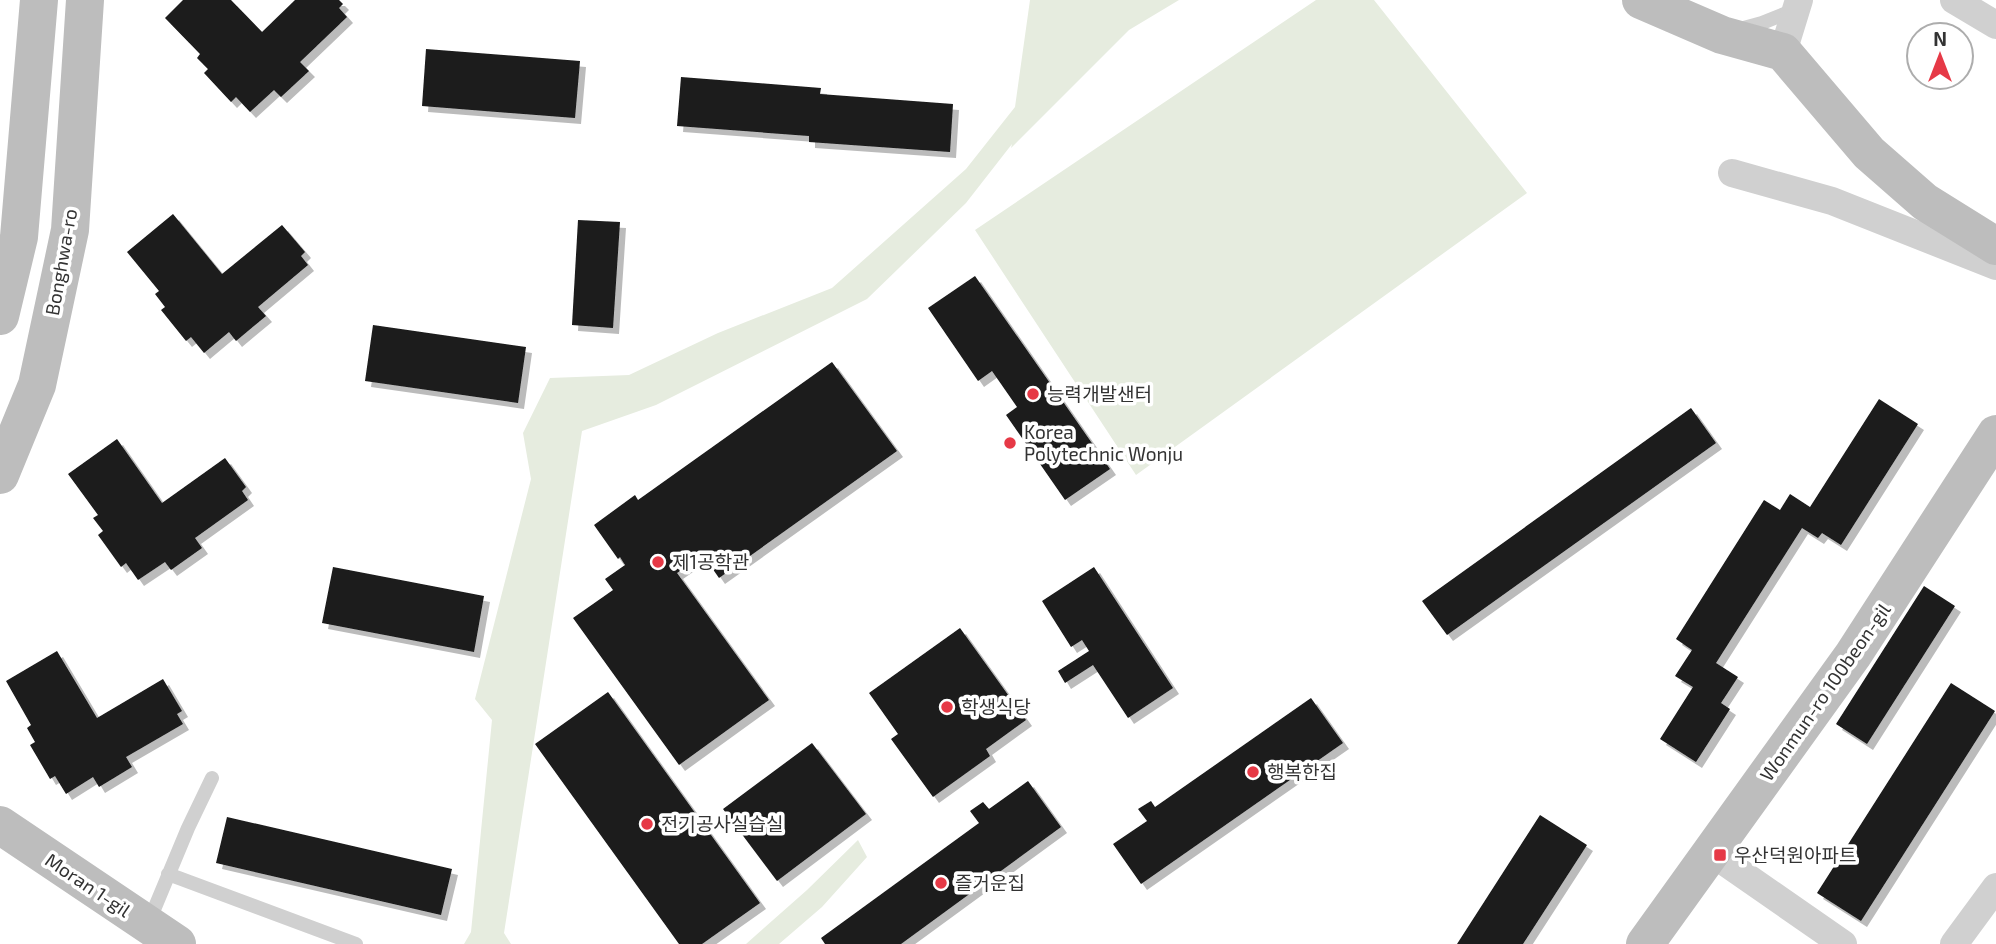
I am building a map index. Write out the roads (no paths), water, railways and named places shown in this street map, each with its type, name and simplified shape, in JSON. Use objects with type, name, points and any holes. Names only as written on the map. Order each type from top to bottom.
[{"type":"street","points":[[0,316],[19,237],[39,0]]},
{"type":"street","name":"Bonghwa-ro","points":[[0,475],[37,385],[70,230],[85,0]]},
{"type":"street","points":[[1641,0],[1722,35],[1783,52],[1869,153],[1925,202],[1996,246]]},
{"type":"street","points":[[1954,0],[1996,24]]},
{"type":"street","points":[[1783,52],[1797,5]]},
{"type":"street","points":[[1732,173],[1832,201],[1996,266]]},
{"type":"street","name":"Wonmun-ro 100beon-gil","points":[[1645,944],[1853,655],[1996,434]]},
{"type":"street","name":"Moran 1-gil","points":[[0,825],[162,934]]},
{"type":"street","points":[[1712,853],[1843,944]]},
{"type":"street","points":[[1954,944],[1996,887]]},
{"type":"lane","points":[[1722,35],[1762,23],[1797,5]]},
{"type":"lane","points":[[162,934],[168,874],[212,778]]},
{"type":"lane","points":[[168,874],[355,944]]},
{"type":"place","name":"능력개발샌터","points":[[1033,394]]},
{"type":"place","name":"Korea Polytechnic Wonju","points":[[1010,443]]},
{"type":"place","name":"제1공학관","points":[[658,562]]},
{"type":"place","name":"학생식당","points":[[947,707]]},
{"type":"place","name":"행복한집","points":[[1253,772]]},
{"type":"place","name":"전기공사실습실","points":[[647,824]]},
{"type":"place","name":"우산덕원아파트","points":[[1720,855]]},
{"type":"place","name":"즐거운집","points":[[941,883]]}]
